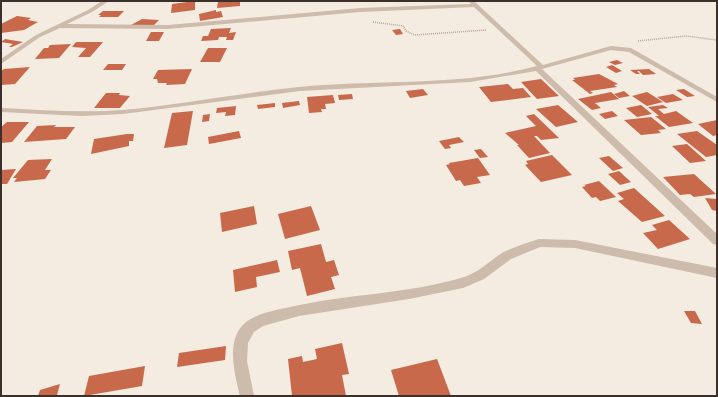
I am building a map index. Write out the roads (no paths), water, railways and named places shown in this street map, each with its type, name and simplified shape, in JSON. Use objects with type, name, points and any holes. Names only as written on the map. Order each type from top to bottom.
[{"type":"street","points":[[1,62],[38,36],[90,11],[106,1]]},
{"type":"street","points":[[57,26],[176,27],[360,10],[473,3],[717,241]]},
{"type":"street","points":[[1,110],[82,114],[123,112],[300,89],[470,80],[506,76],[611,48],[631,50],[717,100]]},
{"type":"street","points":[[247,396],[240,361],[243,338],[249,328],[261,321],[311,309],[463,283],[480,276],[507,256],[538,243],[575,244],[717,273]]}]
